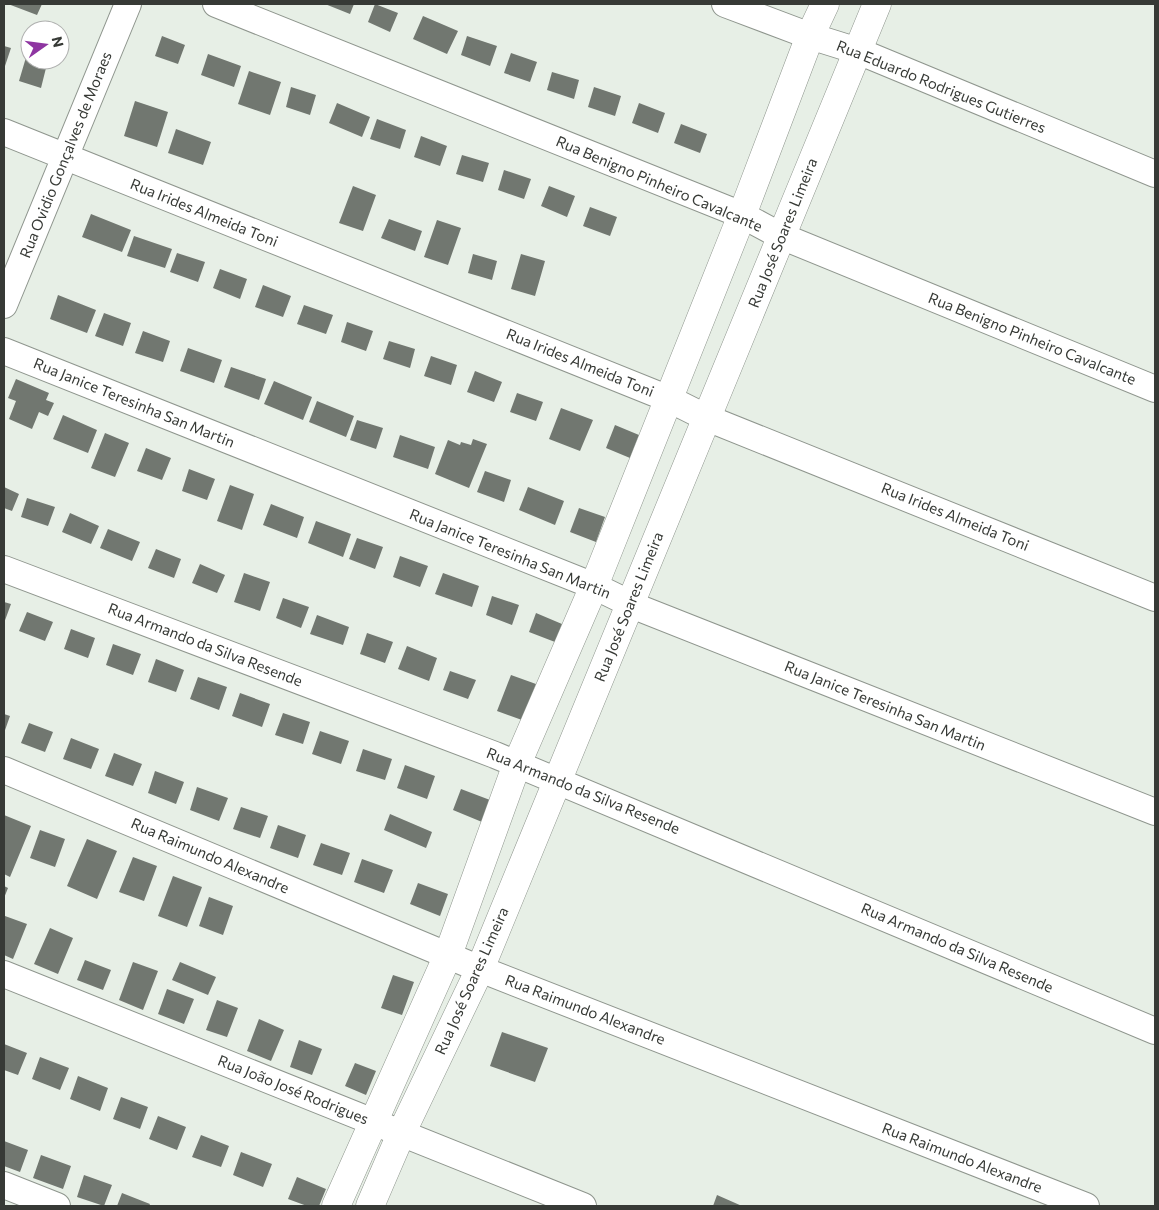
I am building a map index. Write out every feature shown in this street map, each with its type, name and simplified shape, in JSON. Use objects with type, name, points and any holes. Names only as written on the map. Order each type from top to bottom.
[{"type":"street","name":"Rua Ovidio Gonçalves de Moraes","points":[[4,305],[128,4]]},
{"type":"street","name":"Rua Benigno Pinheiro Cavalcante","points":[[216,4],[742,215],[781,236],[1155,389]]},
{"type":"street","name":"Rua Eduardo Rodrigues Gutierres","points":[[725,4],[810,36],[858,51],[1155,174]]},
{"type":"street","points":[[336,1206],[448,955],[517,764],[594,586],[742,215],[810,36],[825,4]]},
{"type":"street","name":"Rua José Soares Limeira","points":[[370,1206],[401,1134],[480,969],[877,4]]},
{"type":"street","name":"Rua Irides Almeida Toni","points":[[4,132],[669,399],[707,418],[1155,598]]},
{"type":"street","name":"Rua Janice Teresinha San Martin","points":[[4,351],[594,586],[630,605],[1155,812]]},
{"type":"street","name":"Rua Armando da Silva Resende","points":[[4,569],[517,764],[1155,1031]]},
{"type":"street","name":"Rua Raimundo Alexandre","points":[[4,770],[480,969],[1086,1206]]},
{"type":"street","name":"Rua João José Rodrigues","points":[[4,974],[583,1206]]},
{"type":"street","points":[[4,1185],[57,1206]]},
{"type":"building","points":[[8,4],[42,4],[37,15]]},
{"type":"building","points":[[325,4],[354,4],[350,14]]},
{"type":"building","points":[[375,4],[398,13],[390,32],[368,22]]},
{"type":"building","points":[[423,16],[458,31],[447,54],[413,39]]},
{"type":"building","points":[[162,36],[185,45],[178,64],[155,56]]},
{"type":"building","points":[[467,36],[497,46],[490,66],[461,55]]},
{"type":"building","points":[[4,46],[11,48],[4,69]]},
{"type":"building","points":[[511,53],[537,62],[530,82],[504,73]]},
{"type":"building","points":[[208,54],[241,66],[234,87],[201,75]]},
{"type":"building","points":[[22,70],[46,70],[41,88],[19,81]]},
{"type":"building","points":[[249,71],[281,82],[270,115],[238,104]]},
{"type":"building","points":[[552,72],[579,80],[574,99],[547,90]]},
{"type":"building","points":[[291,87],[316,95],[310,115],[286,107]]},
{"type":"building","points":[[594,87],[621,96],[615,116],[588,107]]},
{"type":"building","points":[[135,101],[168,112],[157,147],[124,136]]},
{"type":"building","points":[[337,103],[370,117],[362,137],[329,123]]},
{"type":"building","points":[[639,103],[665,113],[658,133],[632,123]]},
{"type":"building","points":[[377,119],[406,130],[400,149],[370,139]]},
{"type":"building","points":[[681,124],[707,134],[700,153],[674,143]]},
{"type":"building","points":[[176,129],[211,142],[203,165],[168,153]]},
{"type":"building","points":[[421,136],[447,146],[440,166],[414,157]]},
{"type":"building","points":[[462,155],[489,163],[483,182],[456,174]]},
{"type":"building","points":[[504,170],[531,179],[524,199],[498,190]]},
{"type":"building","points":[[353,186],[376,195],[363,231],[339,223]]},
{"type":"building","points":[[549,186],[575,196],[567,217],[541,206]]},
{"type":"building","points":[[590,207],[617,217],[610,236],[583,226]]},
{"type":"building","points":[[91,214],[131,230],[122,252],[82,237]]},
{"type":"building","points":[[389,219],[422,231],[415,251],[381,238]]},
{"type":"building","points":[[437,220],[461,228],[448,265],[424,257]]},
{"type":"building","points":[[134,236],[172,249],[165,268],[127,256]]},
{"type":"building","points":[[177,253],[205,262],[198,282],[170,272]]},
{"type":"building","points":[[473,254],[497,261],[492,280],[468,273]]},
{"type":"building","points":[[521,254],[545,261],[535,296],[511,289]]},
{"type":"building","points":[[220,269],[247,279],[240,299],[213,288]]},
{"type":"building","points":[[263,285],[291,296],[283,317],[255,307]]},
{"type":"building","points":[[58,295],[96,310],[87,333],[50,319]]},
{"type":"building","points":[[304,305],[333,315],[326,334],[297,324]]},
{"type":"building","points":[[104,313],[131,323],[123,346],[95,336]]},
{"type":"building","points":[[347,322],[373,331],[366,351],[341,342]]},
{"type":"building","points":[[143,331],[170,341],[163,362],[135,353]]},
{"type":"building","points":[[389,341],[415,349],[410,368],[383,359]]},
{"type":"building","points":[[188,348],[222,360],[214,383],[180,371]]},
{"type":"building","points":[[431,356],[457,365],[451,385],[424,376]]},
{"type":"building","points":[[231,367],[266,379],[259,400],[224,387]]},
{"type":"building","points":[[475,371],[502,382],[494,402],[467,392]]},
{"type":"building","points":[[16,379],[49,393],[46,400],[54,403],[48,416],[39,412],[32,429],[9,419],[16,401],[8,398]]},
{"type":"building","points":[[274,381],[312,397],[303,420],[264,404]]},
{"type":"building","points":[[517,393],[543,402],[536,421],[510,412]]},
{"type":"building","points":[[317,401],[354,416],[346,437],[309,422]]},
{"type":"building","points":[[561,408],[593,420],[580,451],[549,439]]},
{"type":"building","points":[[63,415],[97,430],[88,453],[53,439]]},
{"type":"building","points":[[357,420],[383,428],[376,449],[350,440]]},
{"type":"building","points":[[615,425],[639,435],[630,458],[606,448]]},
{"type":"building","points":[[105,433],[129,443],[115,477],[91,468]]},
{"type":"building","points":[[400,435],[435,447],[428,469],[393,457]]},
{"type":"building","points":[[473,439],[487,444],[469,488],[435,474],[448,440],[460,445],[461,442],[471,445]]},
{"type":"building","points":[[146,448],[171,458],[162,480],[137,471]]},
{"type":"building","points":[[189,469],[215,479],[207,500],[182,491]]},
{"type":"building","points":[[485,471],[511,480],[504,502],[477,492]]},
{"type":"building","points":[[230,485],[254,494],[242,530],[217,521]]},
{"type":"building","points":[[4,487],[19,494],[12,511],[4,508]]},
{"type":"building","points":[[528,487],[564,501],[555,525],[519,510]]},
{"type":"building","points":[[27,498],[55,507],[48,526],[21,517]]},
{"type":"building","points":[[271,504],[304,517],[297,538],[263,525]]},
{"type":"building","points":[[579,508],[605,517],[596,542],[570,532]]},
{"type":"building","points":[[70,513],[99,526],[91,544],[62,532]]},
{"type":"building","points":[[316,521],[351,534],[343,557],[308,543]]},
{"type":"building","points":[[108,529],[140,542],[132,561],[100,548]]},
{"type":"building","points":[[357,538],[383,547],[375,569],[349,559]]},
{"type":"building","points":[[156,549],[181,559],[174,578],[148,568]]},
{"type":"building","points":[[400,556],[428,566],[420,587],[393,577]]},
{"type":"building","points":[[200,564],[225,575],[217,593],[192,583]]},
{"type":"building","points":[[244,573],[270,582],[260,611],[234,602]]},
{"type":"building","points":[[443,573],[479,586],[472,607],[435,594]]},
{"type":"building","points":[[492,596],[519,605],[512,625],[486,615]]},
{"type":"building","points":[[283,598],[309,607],[301,628],[276,618]]},
{"type":"building","points":[[4,602],[11,604],[4,623]]},
{"type":"building","points":[[27,612],[53,622],[45,641],[19,631]]},
{"type":"building","points":[[536,613],[562,624],[555,642],[529,632]]},
{"type":"building","points":[[317,615],[349,627],[343,645],[310,634]]},
{"type":"building","points":[[71,629],[95,638],[88,658],[64,649]]},
{"type":"building","points":[[367,633],[393,642],[385,663],[360,654]]},
{"type":"building","points":[[113,644],[141,654],[133,675],[106,665]]},
{"type":"building","points":[[407,646],[437,658],[429,681],[398,669]]},
{"type":"building","points":[[156,659],[184,670],[176,692],[148,682]]},
{"type":"building","points":[[450,671],[476,680],[468,699],[443,690]]},
{"type":"building","points":[[511,675],[536,684],[522,720],[497,711]]},
{"type":"building","points":[[198,677],[227,687],[219,710],[190,699]]},
{"type":"building","points":[[240,693],[270,704],[262,727],[232,716]]},
{"type":"building","points":[[283,713],[310,722],[303,744],[275,735]]},
{"type":"building","points":[[4,714],[10,716],[4,733]]},
{"type":"building","points":[[29,723],[53,732],[45,752],[21,743]]},
{"type":"building","points":[[320,731],[349,741],[341,764],[312,754]]},
{"type":"building","points":[[71,738],[99,749],[91,769],[63,759]]},
{"type":"building","points":[[363,749],[392,759],[385,780],[356,771]]},
{"type":"building","points":[[114,753],[142,764],[133,786],[105,776]]},
{"type":"building","points":[[405,765],[435,776],[427,799],[397,788]]},
{"type":"building","points":[[155,771],[184,782],[176,804],[148,793]]},
{"type":"building","points":[[197,787],[228,798],[219,821],[190,810]]},
{"type":"building","points":[[461,789],[490,800],[482,822],[453,810]]},
{"type":"building","points":[[241,807],[268,816],[260,838],[233,829]]},
{"type":"building","points":[[390,814],[432,832],[426,848],[384,830]]},
{"type":"building","points":[[4,815],[31,826],[10,877],[4,874]]},
{"type":"building","points":[[278,825],[306,835],[298,858],[270,848]]},
{"type":"building","points":[[40,830],[65,839],[55,867],[30,858]]},
{"type":"building","points":[[87,839],[117,851],[97,899],[67,886]]},
{"type":"building","points":[[321,843],[350,853],[342,875],[313,865]]},
{"type":"building","points":[[133,857],[157,866],[144,901],[119,892]]},
{"type":"building","points":[[362,859],[393,870],[384,893],[354,882]]},
{"type":"building","points":[[173,876],[202,887],[187,927],[158,916]]},
{"type":"building","points":[[418,883],[448,894],[440,916],[410,904]]},
{"type":"building","points":[[4,886],[8,888],[4,898]]},
{"type":"building","points":[[209,897],[233,906],[223,935],[199,926]]},
{"type":"building","points":[[5,916],[27,924],[13,959],[4,955]]},
{"type":"building","points":[[50,928],[73,938],[58,974],[34,964]]},
{"type":"building","points":[[85,960],[111,970],[103,990],[77,980]]},
{"type":"building","points":[[133,962],[158,971],[143,1010],[119,1000]]},
{"type":"building","points":[[180,962],[216,977],[208,995],[172,980]]},
{"type":"building","points":[[393,975],[414,982],[402,1015],[381,1008]]},
{"type":"building","points":[[167,989],[194,999],[184,1024],[158,1014]]},
{"type":"building","points":[[217,1000],[238,1008],[227,1037],[206,1030]]},
{"type":"building","points":[[259,1019],[284,1030],[271,1061],[247,1051]]},
{"type":"building","points":[[502,1032],[548,1048],[535,1082],[490,1066]]},
{"type":"building","points":[[299,1040],[322,1049],[312,1075],[290,1067]]},
{"type":"building","points":[[4,1044],[27,1053],[18,1075],[4,1070]]},
{"type":"building","points":[[40,1057],[69,1068],[60,1090],[32,1079]]},
{"type":"building","points":[[355,1063],[376,1071],[366,1095],[345,1086]]},
{"type":"building","points":[[78,1076],[108,1088],[100,1111],[70,1099]]},
{"type":"building","points":[[121,1097],[148,1107],[140,1129],[113,1119]]},
{"type":"building","points":[[158,1116],[186,1127],[177,1150],[149,1139]]},
{"type":"building","points":[[201,1135],[229,1146],[221,1167],[192,1157]]},
{"type":"building","points":[[4,1141],[28,1150],[20,1172],[4,1166]]},
{"type":"building","points":[[241,1152],[272,1164],[263,1187],[233,1175]]},
{"type":"building","points":[[41,1155],[71,1166],[63,1189],[33,1178]]},
{"type":"building","points":[[84,1175],[112,1185],[104,1206],[77,1197]]},
{"type":"building","points":[[297,1177],[326,1189],[319,1206],[307,1206],[288,1199]]},
{"type":"building","points":[[122,1193],[150,1204],[149,1206],[117,1206]]},
{"type":"building","points":[[717,1195],[742,1206],[713,1206]]}]
